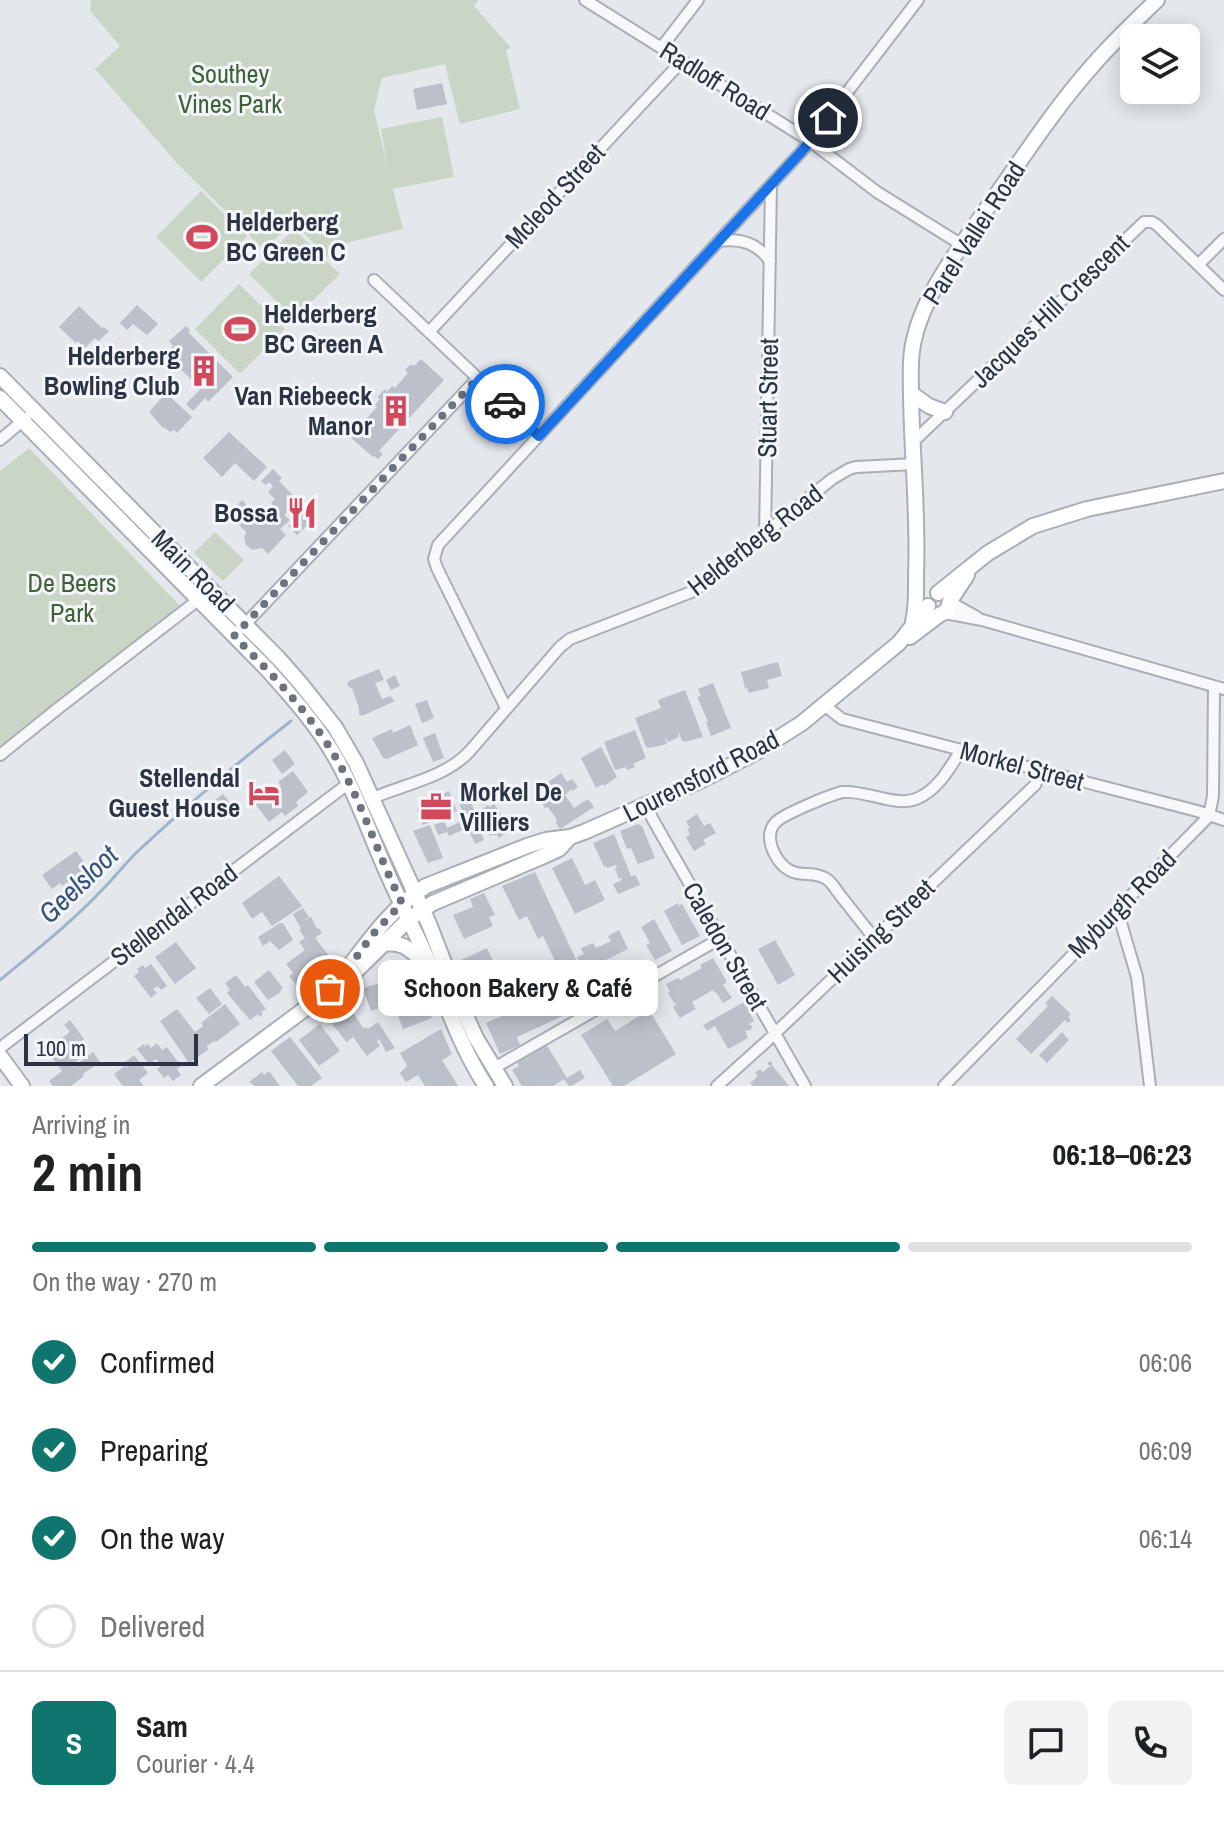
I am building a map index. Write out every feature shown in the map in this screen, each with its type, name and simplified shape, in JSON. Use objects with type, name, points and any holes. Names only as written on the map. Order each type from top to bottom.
[{"type":"street","name":"Radloff Road","points":[[585,0],[810,141],[877,192],[962,245]]},
{"type":"street","points":[[661,48],[698,0]]},
{"type":"street","points":[[506,708],[437,568],[435,554],[438,545],[810,141],[918,0]]},
{"type":"street","name":"Parel Vallei Road","points":[[904,637],[914,618],[918,561],[911,357],[917,327],[941,278],[962,245],[1045,126],[1107,50],[1157,0]]},
{"type":"street","name":"Mcleod Street","points":[[429,332],[682,61]]},
{"type":"street","name":"Stuart Street","points":[[765,535],[771,185]]},
{"type":"street","name":"Jacques Hill Crescent","points":[[914,441],[1144,222],[1157,225],[1224,290]]},
{"type":"street","points":[[1199,264],[1224,239]]},
{"type":"street","points":[[719,241],[749,243],[761,250],[770,261]]},
{"type":"street","points":[[374,280],[539,436]]},
{"type":"street","name":"Main Road","points":[[0,376],[28,416],[301,707],[322,736],[349,783],[465,1051],[486,1086]]},
{"type":"street","points":[[234,636],[478,378]]},
{"type":"street","points":[[912,394],[945,412]]},
{"type":"street","name":"Main Road","points":[[0,398],[28,416],[246,624],[335,727],[373,798],[459,1001],[505,1086]]},
{"type":"street","points":[[0,440],[28,416]]},
{"type":"street","name":"Helderberg Road","points":[[373,798],[456,764],[565,642],[694,591],[832,479],[849,469],[915,464]]},
{"type":"street","name":"Lourensford Road","points":[[334,986],[373,934],[402,903],[426,886],[527,846],[570,837],[647,805],[780,738],[904,637],[920,630],[939,603],[970,569],[1007,540],[1061,516],[1224,481]]},
{"type":"street","name":"Parel Vallei Road","points":[[918,561],[922,575],[939,603]]},
{"type":"street","points":[[916,584],[922,596],[982,620],[1219,687],[1213,796],[1209,816]]},
{"type":"street","points":[[0,755],[198,600]]},
{"type":"street","name":"Morkel Street","points":[[824,705],[842,719],[1224,820]]},
{"type":"street","points":[[874,938],[827,879],[794,873],[780,863],[771,848],[770,834],[775,822],[813,802],[843,792],[904,801],[917,799],[948,772],[961,750]]},
{"type":"street","name":"Huising Street","points":[[717,1086],[1035,785],[1041,771]]},
{"type":"street","name":"Stellendal Road","points":[[0,1048],[349,783]]},
{"type":"street","name":"Caledon Street","points":[[647,805],[805,1086]]},
{"type":"street","name":"Myburgh Road","points":[[944,1086],[1209,816]]},
{"type":"street","name":"Lourensford Road","points":[[201,1086],[356,971],[422,909],[559,849],[570,837]]},
{"type":"street","points":[[1112,914],[1121,923],[1137,977],[1150,1086]]},
{"type":"street","points":[[494,1068],[721,938]]},
{"type":"street","points":[[383,944],[394,942],[409,948],[431,969]]},
{"type":"street","points":[[0,1056],[22,1086]]},
{"type":"green space","name":"Southey Vines Park","points":[[91,0],[478,0],[474,6],[511,48],[506,50],[520,109],[460,124],[445,64],[382,78],[374,110],[388,169],[381,129],[442,117],[454,177],[393,189],[403,229],[342,244],[328,258],[293,222],[264,250],[176,162],[95,69],[120,46],[90,11]]},
{"type":"green space","name":"Helderberg BC Green C","points":[[201,191],[247,236],[201,282],[156,237]]},
{"type":"green space","points":[[294,229],[340,274],[294,319],[249,274]]},
{"type":"green space","name":"Helderberg BC Green A","points":[[239,284],[285,329],[240,374],[195,329]]},
{"type":"green space","name":"De Beers Park","points":[[29,448],[180,606],[0,751],[0,471]]},
{"type":"green space","points":[[215,532],[244,560],[223,581],[194,553]]},
{"type":"building","points":[[442,83],[447,104],[417,110],[413,89]]},
{"type":"building","points":[[137,305],[158,324],[147,335],[133,324],[127,330],[120,323]]},
{"type":"building","points":[[79,306],[109,331],[85,348],[59,327]]},
{"type":"building","name":"Helderberg Bowling Club","points":[[186,326],[190,330],[188,332],[233,377],[208,402],[205,398],[193,411],[186,404],[208,381],[199,387],[165,354],[173,346],[169,341]]},
{"type":"building","name":"Van Riebeeck Manor","points":[[421,359],[444,380],[379,451],[383,454],[378,459],[373,457],[349,436],[357,428],[352,424],[358,417],[363,421],[370,415],[377,407],[375,405],[380,399],[377,397],[385,389],[387,392],[392,386],[395,388],[408,373],[405,370]]},
{"type":"building","points":[[166,393],[192,417],[177,433],[163,428],[150,413]]},
{"type":"building","points":[[229,432],[267,467],[254,481],[235,463],[222,477],[203,458]]},
{"type":"building","name":"Bossa","points":[[273,469],[282,478],[279,481],[315,518],[297,535],[288,526],[298,517],[290,509],[284,515],[290,520],[280,529],[286,535],[268,554],[262,548],[252,550],[246,545],[246,532],[238,524],[243,518],[234,509],[242,500],[258,516],[267,508],[274,516],[278,511],[271,503],[275,499],[268,492],[273,486],[261,481]]},
{"type":"building","points":[[778,662],[782,676],[767,680],[769,688],[749,693],[741,672]]},
{"type":"building","points":[[379,669],[384,680],[375,683],[382,699],[390,696],[395,701],[362,716],[352,688],[347,684]]},
{"type":"building","points":[[395,675],[400,686],[391,690],[386,680]]},
{"type":"building","points":[[713,683],[731,728],[711,736],[697,697],[701,696],[698,689]]},
{"type":"building","points":[[685,690],[703,737],[685,742],[678,733],[679,737],[668,742],[665,738],[667,744],[646,747],[635,718],[661,708],[658,700]]},
{"type":"building","points":[[427,700],[434,718],[422,723],[415,704]]},
{"type":"building","points":[[410,725],[418,745],[383,758],[372,738]]},
{"type":"building","points":[[635,730],[646,758],[633,764],[635,767],[615,770],[604,742]]},
{"type":"building","points":[[435,733],[444,758],[433,762],[423,738]]},
{"type":"building","points":[[601,747],[617,777],[596,788],[581,758]]},
{"type":"building","points":[[285,750],[295,764],[282,774],[272,760]]},
{"type":"building","name":"Stellendal Guest House","points":[[293,771],[308,792],[296,802],[298,806],[285,816],[282,812],[269,822],[253,801],[267,790],[270,794],[281,785],[278,782]]},
{"type":"building","points":[[561,773],[567,782],[572,779],[578,787],[565,795],[574,808],[588,799],[594,807],[560,829],[548,807],[545,808],[541,802],[543,799],[538,789]]},
{"type":"building","points":[[449,791],[457,811],[423,825],[417,809],[426,805],[423,798]]},
{"type":"building","points":[[223,794],[231,804],[217,816],[209,805]]},
{"type":"building","points":[[469,798],[484,840],[475,844],[469,831],[464,829],[449,836],[447,832],[438,835],[434,825],[444,821],[447,828],[466,819],[459,803]]},
{"type":"building","points":[[494,804],[509,826],[509,831],[499,838],[493,834],[490,836],[479,814],[488,805]]},
{"type":"building","points":[[697,814],[704,826],[710,823],[716,833],[703,840],[706,844],[694,851],[686,837],[690,834],[687,829],[690,828],[686,821]]},
{"type":"building","points":[[638,824],[642,826],[655,858],[638,864],[631,848],[627,849],[620,831]]},
{"type":"building","points":[[430,825],[443,858],[428,863],[413,831]]},
{"type":"building","points":[[614,834],[631,876],[636,875],[640,885],[618,894],[613,884],[622,880],[615,869],[616,865],[604,867],[593,843]]},
{"type":"building","points":[[76,851],[88,867],[62,886],[60,883],[52,889],[42,875]]},
{"type":"building","points":[[572,858],[585,885],[595,880],[605,900],[575,914],[552,868]]},
{"type":"building","points":[[535,872],[580,968],[562,976],[543,936],[538,939],[527,916],[519,920],[502,886]]},
{"type":"building","points":[[279,876],[302,906],[272,926],[262,912],[252,919],[242,903]]},
{"type":"building","points":[[484,893],[495,915],[489,917],[493,926],[464,939],[453,915],[473,907],[470,899]]},
{"type":"building","points":[[678,903],[679,906],[682,904],[700,936],[682,945],[664,911]]},
{"type":"building","points":[[303,908],[309,917],[302,921],[311,917],[322,933],[315,938],[333,961],[298,987],[289,976],[293,973],[286,964],[305,950],[299,942],[305,938],[293,914]]},
{"type":"building","points":[[654,919],[672,951],[655,960],[646,945],[650,943],[641,927]]},
{"type":"building","points":[[280,923],[293,940],[279,950],[270,941],[263,946],[258,937]]},
{"type":"building","points":[[619,930],[628,949],[583,971],[577,957],[584,954],[581,948],[593,943],[596,948],[611,941],[608,936]]},
{"type":"building","points":[[775,940],[795,975],[778,985],[758,949]]},
{"type":"building","points":[[176,942],[196,968],[175,984],[155,957]]},
{"type":"building","points":[[487,948],[510,997],[483,1010],[459,961]]},
{"type":"building","points":[[713,958],[727,982],[723,985],[732,998],[723,1003],[713,990],[692,1002],[696,1009],[680,1018],[673,1007],[677,1004],[668,993],[666,984],[702,968],[700,965]]},
{"type":"building","points":[[151,964],[167,986],[161,990],[158,986],[153,989],[157,993],[151,998],[134,976],[139,972],[137,969]]},
{"type":"building","points":[[269,970],[283,988],[268,1000],[254,982]]},
{"type":"building","points":[[413,970],[421,993],[371,1011],[363,988],[404,976],[404,973]]},
{"type":"building","points":[[236,975],[266,1009],[259,1017],[258,1014],[250,1020],[227,993],[230,990],[225,983]]},
{"type":"building","points":[[553,987],[565,1015],[517,1037],[520,1045],[500,1054],[486,1023],[506,1014],[504,1009]]},
{"type":"building","points":[[210,988],[222,1004],[209,1014],[196,998]]},
{"type":"building","points":[[422,995],[432,1018],[403,1029],[392,1005]]},
{"type":"building","points":[[1052,996],[1071,1014],[1068,1017],[1071,1020],[1068,1023],[1065,1020],[1031,1054],[1016,1039],[1048,1006],[1045,1003]]},
{"type":"building","points":[[744,1002],[754,1021],[748,1025],[752,1025],[751,1030],[745,1031],[748,1038],[728,1049],[715,1026],[707,1031],[703,1025]]},
{"type":"building","points":[[346,1003],[364,1029],[378,1022],[395,1048],[386,1052],[379,1039],[380,1046],[367,1056],[353,1037],[347,1042],[327,1017]]},
{"type":"building","points":[[225,1004],[240,1024],[207,1046],[208,1050],[189,1063],[160,1021],[177,1009],[195,1032],[203,1026],[201,1023]]},
{"type":"building","points":[[649,1010],[676,1054],[624,1086],[613,1086],[581,1035],[607,1019],[615,1031]]},
{"type":"building","points":[[70,1020],[84,1039],[72,1048],[80,1058],[73,1067],[93,1052],[100,1062],[71,1086],[53,1086],[49,1081],[62,1071],[49,1053],[50,1047],[70,1032],[64,1025]]},
{"type":"building","points":[[320,1024],[340,1051],[319,1066],[299,1040]]},
{"type":"building","points":[[441,1029],[452,1054],[442,1060],[458,1086],[425,1086],[418,1075],[406,1082],[400,1073],[407,1066],[400,1053]]},
{"type":"building","points":[[1062,1032],[1069,1040],[1047,1063],[1039,1055]]},
{"type":"building","points":[[290,1037],[322,1078],[311,1086],[298,1086],[271,1051]]},
{"type":"building","points":[[157,1043],[162,1050],[167,1047],[181,1066],[177,1069],[181,1075],[173,1081],[168,1075],[164,1078],[157,1069],[161,1066],[156,1059],[149,1064],[137,1049],[144,1044],[151,1048]]},
{"type":"building","points":[[546,1044],[567,1078],[580,1070],[585,1078],[571,1086],[564,1079],[553,1086],[522,1086],[512,1070],[519,1066],[517,1062]]},
{"type":"building","points":[[134,1055],[148,1073],[139,1080],[144,1086],[123,1086],[114,1074],[126,1065],[127,1068],[129,1066],[125,1062]]},
{"type":"building","points":[[768,1062],[772,1062],[789,1086],[753,1086],[750,1083],[758,1076],[755,1073],[760,1069],[763,1072],[771,1065]]},
{"type":"building","points":[[269,1071],[280,1086],[255,1086],[249,1082],[262,1072],[264,1075]]},
{"type":"waterway","name":"Geelsloot","points":[[0,980],[78,914],[173,819],[291,721]]},
{"type":"way so far","points":[[330,989],[402,903],[336,757],[301,707],[234,636],[478,378],[505,404]]},
{"type":"place","name":"Helderberg BC Green C","points":[[202,237]]},
{"type":"place","name":"Helderberg BC Green A","points":[[240,329]]},
{"type":"place","name":"Helderberg Bowling Club","points":[[204,371]]},
{"type":"place","name":"Van Riebeeck Manor","points":[[396,411]]},
{"type":"place","name":"Bossa","points":[[302,513]]},
{"type":"place","name":"Stellendal Guest House","points":[[264,793]]},
{"type":"place","name":"Morkel De Villiers","points":[[436,807]]},
{"type":"place","name":"Schoon Bakery & Café","points":[[330,989]]},
{"type":"route","points":[[505,404],[539,436],[802,151],[828,118]]}]
